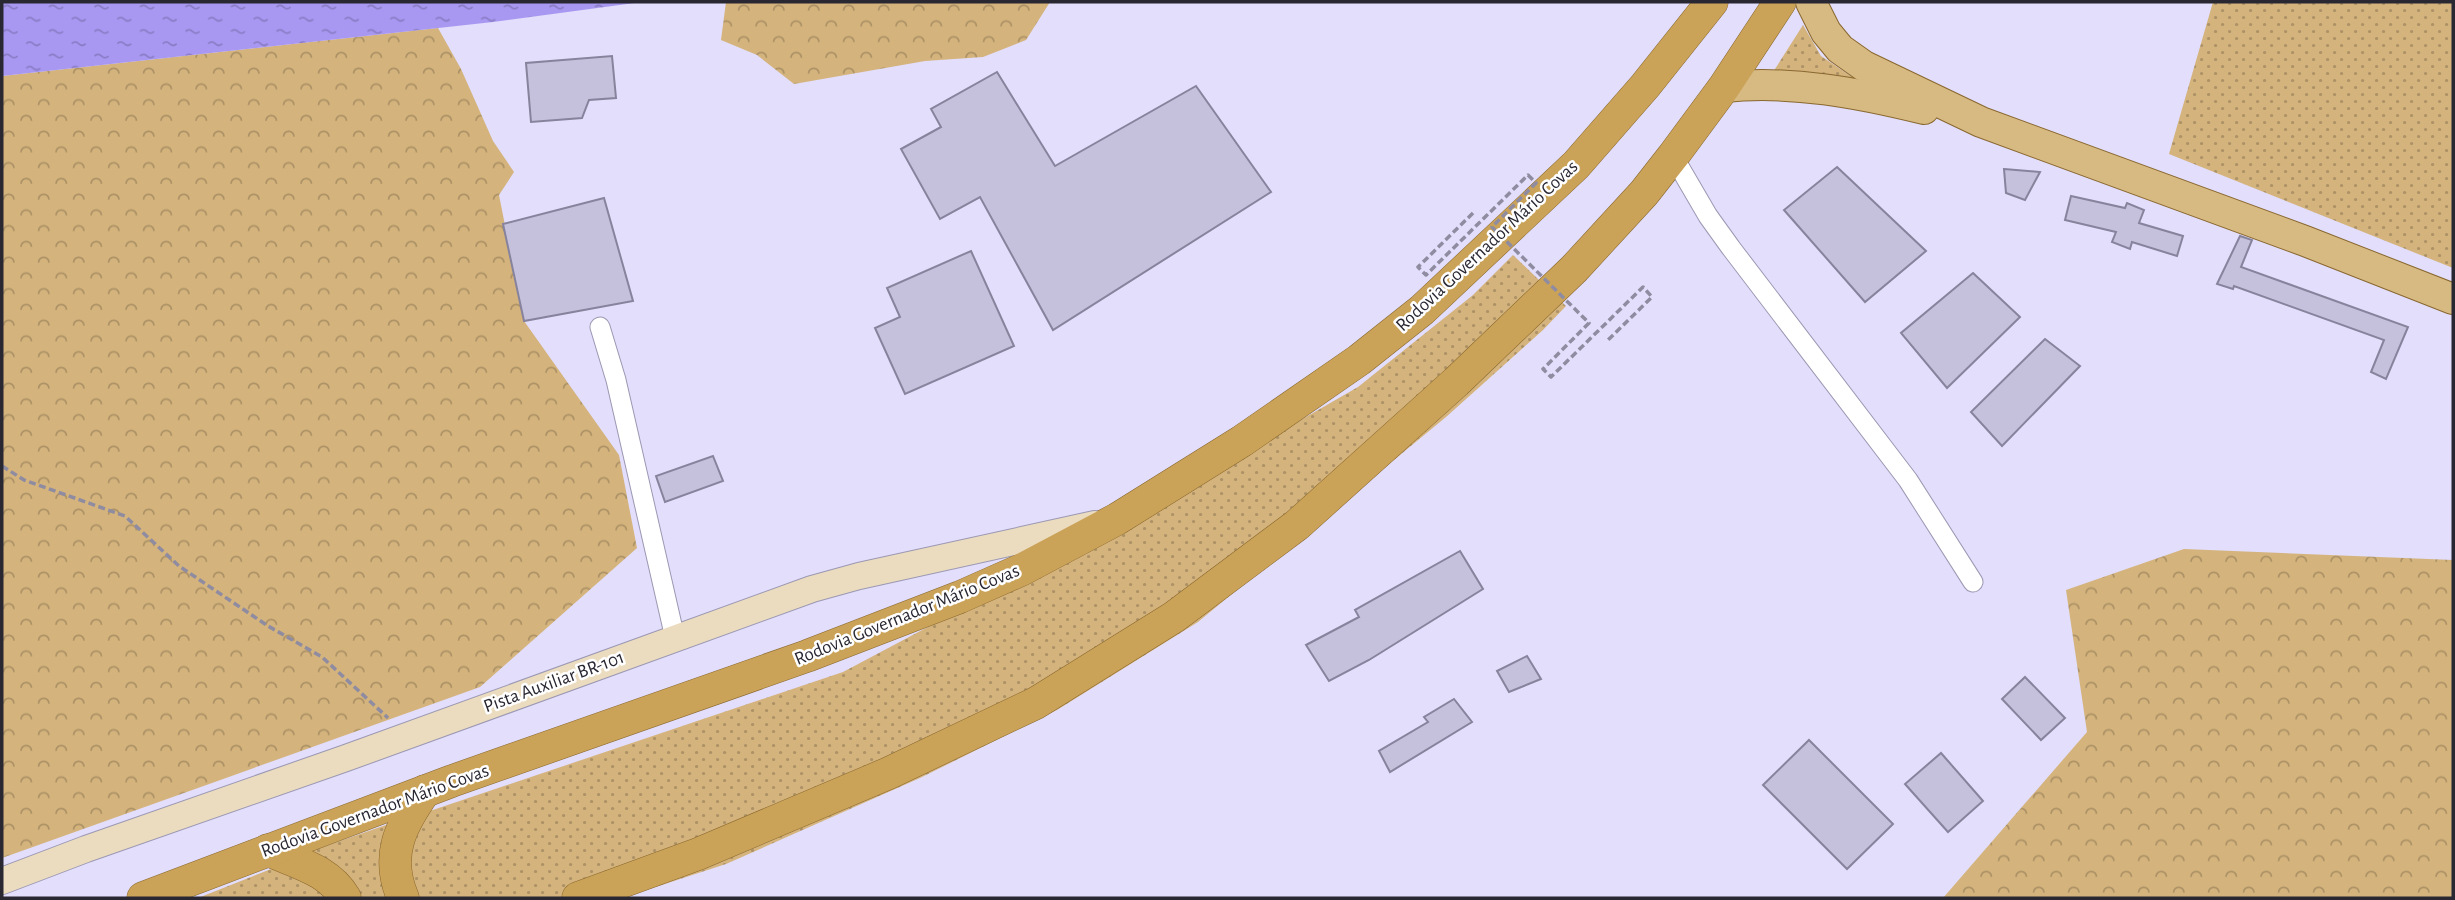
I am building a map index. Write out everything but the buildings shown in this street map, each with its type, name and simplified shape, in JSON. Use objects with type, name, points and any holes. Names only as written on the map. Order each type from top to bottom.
[{"type":"highway","name":"Rodovia Governador Mário Covas","points":[[143,898],[425,791],[807,656],[960,597],[1021,570],[1117,519],[1242,441],[1359,360],[1422,310],[1576,165],[1645,86],[1712,2]]},
{"type":"highway","points":[[578,898],[698,854],[889,772],[1036,703],[1174,617],[1297,525],[1456,382],[1574,269],[1644,193],[1673,156],[1724,87],[1780,2]]},
{"type":"highway","points":[[403,898],[396,882],[394,856],[398,837],[409,813],[425,791]]},
{"type":"highway","points":[[268,850],[325,874],[345,898]]},
{"type":"main road","points":[[1811,2],[1826,32],[1840,49],[1872,71],[1981,122],[2282,232],[2453,299]]},
{"type":"main road","points":[[1724,87],[1759,83],[1811,87],[1901,103],[1981,122]]},
{"type":"main road","name":"Pista Auxiliar BR-101","points":[[2,881],[812,589],[859,576],[1117,519]]},
{"type":"street","points":[[1673,156],[1708,216],[1908,480],[1973,582]]},
{"type":"street","points":[[600,327],[616,380],[676,638]]},
{"type":"path","points":[[1473,213],[1418,267],[1426,275],[1528,175],[1536,183],[1492,226],[1589,323],[1542,369],[1551,377],[1643,287],[1652,297],[1607,341]]},
{"type":"path","points":[[2,466],[24,480],[125,516],[179,566],[268,626],[322,657],[378,706],[405,737]]},
{"type":"green space","points":[[726,2],[1050,2],[1026,40],[983,57],[925,61],[794,84],[757,55],[721,40]]},
{"type":"green space","points":[[2213,2],[2453,2],[2453,268],[2169,154]]},
{"type":"green space","points":[[1803,25],[1821,56],[1849,75],[1883,90],[1768,80]]},
{"type":"green space","points":[[438,28],[461,69],[493,141],[514,172],[499,195],[524,321],[619,455],[637,548],[480,687],[2,858],[2,76]]},
{"type":"green space","points":[[1513,255],[1566,306],[1543,330],[1446,417],[1198,622],[1057,710],[920,778],[726,864],[622,898],[401,898],[401,846],[421,814],[843,672],[975,602],[1086,554],[1240,455],[1358,387],[1473,295]]},
{"type":"green space","points":[[2184,549],[2453,560],[2453,898],[1943,898],[2087,732],[2066,590]]},
{"type":"green space","points":[[412,816],[396,898],[359,898],[288,859]]},
{"type":"green space","points":[[281,865],[351,898],[198,898]]},
{"type":"water","points":[[2,2],[642,2],[493,22],[2,76]]}]
